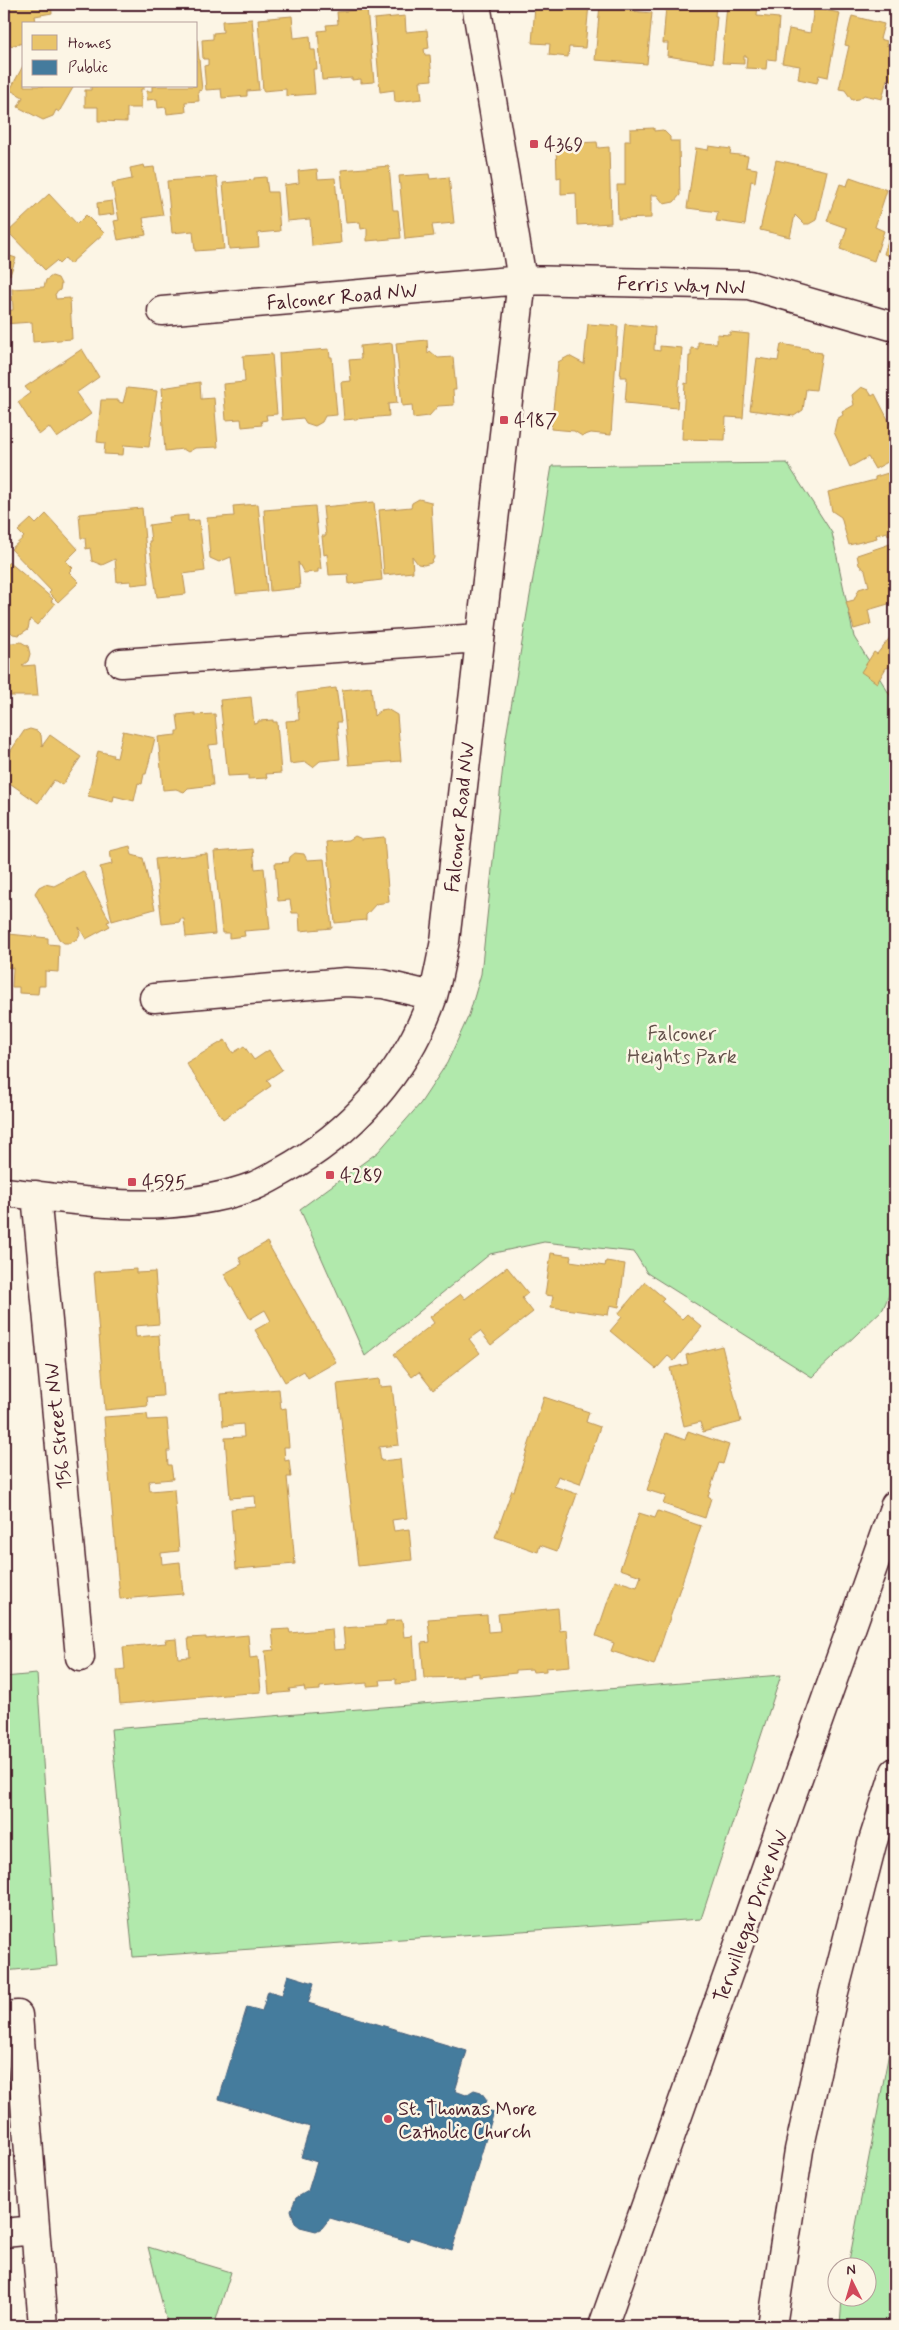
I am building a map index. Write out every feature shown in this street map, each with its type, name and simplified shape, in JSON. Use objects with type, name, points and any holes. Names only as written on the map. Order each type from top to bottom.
[{"type":"street","name":"Falconer Road NW","points":[[4,1192],[130,1204],[160,1204],[221,1196],[256,1185],[297,1163],[333,1138],[365,1110],[390,1080],[415,1037],[433,996],[445,941],[522,280],[476,4]]},
{"type":"street","name":"Falconer Road NW","points":[[162,311],[522,280]]},
{"type":"street","name":"Ferris Way NW","points":[[522,280],[749,285],[895,327]]},
{"type":"street","points":[[121,662],[479,638]]},
{"type":"street","points":[[154,998],[346,982],[383,984],[433,996]]},
{"type":"street","name":"156 Street NW","points":[[36,1195],[80,1657]]},
{"type":"street","name":"Terwillegar Drive NW","points":[[603,2326],[895,1505]]},
{"type":"street","points":[[772,2326],[799,2150],[833,1996],[872,1844],[895,1772]]},
{"type":"street","points":[[4,2016],[18,2015],[43,2326]]},
{"type":"street","points":[[4,2233],[35,2230]]},
{"type":"green space","name":"Falconer Heights Park","points":[[787,463],[832,533],[854,637],[895,703],[895,1281],[883,1309],[812,1377],[647,1273],[634,1252],[544,1242],[490,1254],[365,1356],[300,1209],[378,1152],[420,1104],[447,1063],[469,1015],[481,974],[506,737],[552,466]]},
{"type":"green space","points":[[37,1674],[57,1966],[4,1971],[4,1677]]},
{"type":"green space","points":[[781,1675],[701,1919],[133,1957],[111,1729]]},
{"type":"green space","points":[[895,2021],[895,2326],[840,2326],[841,2308],[876,2308],[876,2258],[850,2258]]},
{"type":"green space","points":[[148,2247],[231,2272],[214,2326],[168,2326]]},
{"type":"building: Homes","points":[[4,4],[51,4],[52,13],[35,16],[36,22],[22,22],[22,43],[4,47]]},
{"type":"building: Homes","points":[[558,4],[589,4],[585,48],[569,47],[568,57],[549,55],[550,44],[532,43],[535,6],[558,8]]},
{"type":"building: Homes","points":[[600,4],[630,4],[630,11],[652,13],[647,64],[595,60]]},
{"type":"building: Homes","points":[[688,4],[716,4],[715,16],[717,16],[713,63],[667,56],[668,43],[663,43],[666,6],[687,8]]},
{"type":"building: Homes","points":[[727,4],[758,4],[757,16],[779,18],[776,60],[767,59],[766,69],[746,68],[747,56],[744,56],[744,64],[722,63]]},
{"type":"building: Homes","points":[[814,8],[840,13],[828,77],[819,75],[817,83],[798,79],[800,66],[782,63],[789,29],[810,33]]},
{"type":"building: Homes","points":[[367,9],[374,82],[361,83],[361,79],[352,80],[352,78],[322,80],[318,31],[327,30],[326,25],[338,24],[337,12]]},
{"type":"building: Homes","points":[[292,16],[294,38],[310,36],[311,50],[315,50],[317,69],[313,69],[315,94],[286,96],[286,89],[263,91],[258,19]]},
{"type":"building: Homes","points":[[405,16],[406,32],[427,30],[429,48],[424,49],[425,55],[430,55],[432,80],[420,81],[422,99],[395,102],[394,90],[380,92],[374,19]]},
{"type":"building: Homes","points":[[852,16],[884,24],[880,39],[887,41],[886,45],[895,47],[895,81],[887,79],[882,99],[864,95],[859,99],[852,100],[845,90],[839,89],[849,46],[845,45]]},
{"type":"building: Homes","points":[[252,19],[259,90],[247,91],[247,96],[222,98],[221,89],[206,90],[204,66],[208,65],[208,59],[203,59],[202,40],[213,39],[213,33],[223,32],[222,21]]},
{"type":"building: Homes","points":[[198,49],[202,90],[198,91],[199,101],[185,102],[186,112],[167,114],[166,107],[158,108],[157,99],[147,100],[147,91],[152,91],[152,88],[198,88]]},
{"type":"building: Homes","points":[[22,68],[22,88],[73,88],[59,112],[56,110],[53,116],[43,120],[18,107],[23,97],[10,90]]},
{"type":"building: Homes","points":[[91,88],[144,88],[141,89],[141,108],[127,108],[127,122],[98,121],[98,107],[85,107],[85,90],[91,90]]},
{"type":"building: Homes","points":[[654,128],[654,131],[663,130],[670,137],[670,141],[679,141],[680,195],[674,202],[664,204],[657,195],[651,195],[651,218],[618,219],[617,185],[625,185],[625,141],[630,141],[630,129]]},
{"type":"building: Homes","points":[[597,142],[598,148],[609,147],[611,223],[577,225],[576,193],[561,194],[561,177],[557,178],[556,144]]},
{"type":"building: Homes","points":[[709,146],[731,149],[730,154],[748,156],[746,167],[757,169],[755,182],[751,181],[745,225],[716,221],[718,212],[687,208],[696,148],[708,150]]},
{"type":"building: Homes","points":[[776,160],[827,171],[816,220],[809,224],[804,224],[795,215],[790,237],[760,230]]},
{"type":"building: Homes","points":[[144,165],[145,168],[154,167],[163,215],[143,218],[146,235],[118,240],[114,221],[119,220],[112,183],[132,179],[130,168]]},
{"type":"building: Homes","points":[[389,166],[393,210],[398,210],[401,238],[367,241],[367,228],[361,229],[360,222],[346,223],[341,170]]},
{"type":"building: Homes","points":[[317,169],[318,179],[335,178],[341,243],[312,246],[310,219],[287,221],[284,185],[299,183],[298,171]]},
{"type":"building: Homes","points":[[429,174],[430,179],[449,177],[454,223],[432,225],[434,236],[405,239],[399,176]]},
{"type":"building: Homes","points":[[217,177],[224,249],[195,251],[193,231],[172,233],[167,181]]},
{"type":"building: Homes","points":[[266,177],[268,192],[277,192],[280,231],[258,233],[259,247],[229,249],[223,183]]},
{"type":"building: Homes","points":[[850,177],[887,190],[875,227],[884,231],[874,261],[840,249],[847,228],[827,221],[840,184],[847,186]]},
{"type":"building: Homes","points":[[49,194],[77,224],[86,215],[104,233],[70,264],[65,258],[59,264],[56,261],[45,270],[8,232]]},
{"type":"building: Homes","points":[[112,201],[114,214],[98,216],[97,203]]},
{"type":"building: Homes","points":[[895,216],[895,258],[884,254]]},
{"type":"building: Homes","points":[[4,254],[16,258],[10,275],[4,272]]},
{"type":"building: Homes","points":[[52,276],[58,278],[61,284],[60,290],[55,294],[56,299],[70,298],[72,339],[33,342],[32,322],[4,324],[4,311],[13,310],[12,289],[44,287],[46,280]]},
{"type":"building: Homes","points":[[588,324],[618,326],[611,435],[591,433],[582,436],[574,431],[551,429],[558,362],[569,356],[584,364]]},
{"type":"building: Homes","points":[[625,324],[655,327],[654,350],[660,351],[660,346],[682,348],[677,408],[625,403],[627,377],[620,377]]},
{"type":"building: Homes","points":[[730,332],[749,334],[743,418],[726,417],[725,440],[682,439],[685,383],[688,384],[691,348],[698,349],[698,342],[717,343],[717,334],[730,335]]},
{"type":"building: Homes","points":[[427,340],[428,354],[430,351],[438,358],[453,357],[456,390],[453,390],[454,405],[438,406],[429,416],[413,418],[412,405],[402,406],[396,343]]},
{"type":"building: Homes","points":[[392,343],[397,403],[388,404],[389,416],[344,420],[341,382],[351,381],[349,360],[361,359],[360,346]]},
{"type":"building: Homes","points":[[781,344],[822,353],[816,390],[806,389],[803,410],[794,416],[750,410],[757,358],[778,361]]},
{"type":"building: Homes","points":[[82,349],[99,377],[76,393],[91,414],[57,438],[49,427],[39,435],[18,402],[30,393],[25,387]]},
{"type":"building: Homes","points":[[329,349],[330,357],[332,357],[337,415],[325,416],[322,422],[315,426],[306,423],[303,418],[282,420],[279,353]]},
{"type":"building: Homes","points":[[272,354],[277,414],[266,415],[267,420],[261,421],[262,425],[242,427],[241,419],[226,420],[223,384],[245,382],[243,356]]},
{"type":"building: Homes","points":[[200,382],[201,399],[214,398],[218,447],[195,448],[188,452],[183,449],[165,451],[161,401],[163,401],[162,388]]},
{"type":"building: Homes","points":[[861,387],[868,390],[872,396],[875,394],[894,431],[891,432],[895,440],[895,458],[875,469],[868,457],[850,467],[834,432],[837,419],[843,415],[842,412],[854,405],[852,395]]},
{"type":"building: Homes","points":[[127,388],[157,391],[149,447],[124,445],[123,455],[104,454],[105,443],[97,442],[101,400],[119,400],[119,402],[123,403]]},
{"type":"building: Homes","points":[[888,473],[888,476],[895,476],[895,533],[888,535],[887,532],[876,535],[877,538],[849,545],[841,517],[832,511],[828,492],[875,480],[875,477]]},
{"type":"building: Homes","points":[[419,499],[431,502],[434,558],[431,563],[424,565],[418,564],[412,556],[413,572],[384,575],[379,510],[411,507],[412,503]]},
{"type":"building: Homes","points":[[374,502],[382,580],[349,584],[348,574],[329,575],[327,554],[324,555],[322,536],[326,536],[323,507]]},
{"type":"building: Homes","points":[[258,504],[267,591],[236,594],[231,557],[219,562],[210,558],[207,518],[234,516],[233,506]]},
{"type":"building: Homes","points":[[315,506],[321,569],[318,569],[318,572],[304,573],[298,562],[300,588],[270,591],[264,510]]},
{"type":"building: Homes","points":[[142,508],[149,583],[131,585],[131,581],[117,582],[115,559],[102,565],[92,561],[90,548],[86,549],[85,538],[81,538],[79,514]]},
{"type":"building: Homes","points":[[46,514],[78,549],[66,561],[73,568],[69,572],[79,582],[58,602],[49,593],[51,591],[11,549],[24,537],[18,531],[31,519],[36,524]]},
{"type":"building: Homes","points":[[188,515],[188,521],[199,520],[205,571],[183,574],[186,594],[157,597],[149,541],[151,541],[149,525],[170,522],[169,517]]},
{"type":"building: Homes","points":[[890,544],[895,553],[895,602],[868,610],[871,624],[854,629],[846,602],[854,600],[859,589],[869,586],[865,570],[859,565],[857,555]]},
{"type":"building: Homes","points":[[9,562],[53,599],[51,601],[55,604],[37,625],[30,619],[28,629],[19,635],[13,634],[4,626],[4,568]]},
{"type":"building: Homes","points":[[895,631],[895,666],[886,668],[877,683],[861,672],[874,652],[877,654]]},
{"type":"building: Homes","points":[[21,642],[28,646],[30,654],[28,661],[22,666],[35,665],[38,696],[4,696],[4,644]]},
{"type":"building: Homes","points":[[895,681],[895,698],[888,693]]},
{"type":"building: Homes","points":[[371,687],[374,716],[381,710],[387,709],[397,715],[401,761],[349,765],[342,690]]},
{"type":"building: Homes","points":[[336,688],[341,722],[337,722],[340,759],[320,761],[313,767],[306,762],[290,764],[286,721],[299,720],[297,693]]},
{"type":"building: Homes","points":[[251,697],[254,724],[258,723],[258,721],[273,720],[273,722],[277,722],[281,773],[266,774],[267,778],[248,779],[248,775],[228,776],[220,700]]},
{"type":"building: Homes","points":[[195,713],[195,715],[215,714],[218,744],[209,745],[213,785],[188,788],[184,792],[176,789],[163,790],[158,737],[176,735],[176,731],[179,731],[177,715]]},
{"type":"building: Homes","points":[[30,729],[37,731],[41,735],[42,746],[50,735],[81,757],[62,785],[54,780],[38,803],[11,784],[4,785],[4,761],[24,731]]},
{"type":"building: Homes","points":[[123,731],[155,738],[146,774],[144,774],[142,784],[138,783],[134,801],[114,796],[113,802],[88,796],[98,751],[117,758]]},
{"type":"building: Homes","points":[[355,836],[362,839],[384,837],[389,902],[376,904],[366,915],[366,920],[335,923],[327,842],[349,840]]},
{"type":"building: Homes","points":[[130,846],[132,855],[143,858],[155,909],[112,921],[100,867],[112,864],[110,851]]},
{"type":"building: Homes","points":[[253,849],[255,869],[264,868],[270,929],[244,931],[245,936],[229,938],[229,933],[222,933],[214,852]]},
{"type":"building: Homes","points":[[295,853],[304,854],[307,860],[324,859],[332,928],[300,931],[299,913],[292,913],[290,900],[278,901],[275,863],[289,862],[290,857]]},
{"type":"building: Homes","points":[[207,854],[215,934],[186,937],[184,919],[180,919],[180,922],[162,924],[155,859]]},
{"type":"building: Homes","points":[[83,871],[110,921],[107,922],[110,926],[86,939],[79,927],[80,934],[77,939],[70,943],[64,943],[59,939],[35,893],[39,887],[45,884],[54,886]]},
{"type":"building: Homes","points":[[9,934],[48,938],[48,944],[59,945],[58,972],[45,971],[45,986],[39,986],[38,994],[19,993],[19,987],[12,987],[13,968],[7,967]]},
{"type":"building: Homes","points":[[225,1040],[233,1053],[244,1046],[254,1060],[269,1050],[282,1070],[267,1080],[271,1086],[223,1119],[186,1063]]},
{"type":"building: Homes","points":[[267,1242],[336,1362],[308,1378],[304,1371],[285,1382],[255,1330],[271,1321],[265,1310],[250,1319],[224,1274],[242,1264],[239,1258]]},
{"type":"building: Homes","points":[[551,1253],[571,1256],[570,1261],[605,1266],[606,1261],[625,1264],[619,1307],[610,1305],[608,1315],[551,1307],[553,1296],[545,1295]]},
{"type":"building: Homes","points":[[507,1267],[528,1293],[522,1298],[533,1312],[491,1345],[480,1331],[469,1339],[480,1353],[433,1390],[419,1372],[412,1377],[394,1354],[434,1323],[430,1317],[461,1294],[465,1299]]},
{"type":"building: Homes","points":[[136,1269],[136,1273],[155,1272],[159,1324],[135,1326],[136,1337],[159,1335],[163,1396],[147,1397],[148,1406],[105,1410],[94,1272]]},
{"type":"building: Homes","points":[[645,1282],[664,1298],[661,1301],[682,1319],[687,1314],[702,1327],[674,1361],[668,1356],[656,1369],[610,1331],[622,1317],[618,1314]]},
{"type":"building: Homes","points":[[722,1346],[741,1422],[703,1432],[700,1422],[684,1426],[670,1368],[688,1364],[686,1355]]},
{"type":"building: Homes","points":[[379,1379],[380,1387],[392,1386],[399,1445],[379,1447],[381,1461],[400,1459],[407,1518],[392,1520],[394,1531],[409,1529],[412,1560],[358,1566],[337,1384]]},
{"type":"building: Homes","points":[[279,1389],[281,1409],[286,1408],[289,1447],[284,1447],[285,1461],[289,1460],[291,1477],[287,1477],[295,1564],[236,1569],[231,1509],[256,1507],[255,1496],[230,1498],[225,1438],[244,1437],[243,1424],[223,1426],[221,1394]]},
{"type":"building: Homes","points":[[544,1397],[589,1412],[586,1422],[600,1427],[580,1484],[558,1476],[554,1486],[577,1494],[557,1551],[540,1545],[538,1552],[495,1537],[512,1490],[514,1491]]},
{"type":"building: Homes","points":[[147,1414],[148,1420],[167,1419],[170,1451],[167,1451],[168,1465],[171,1465],[173,1479],[149,1481],[150,1491],[174,1489],[179,1551],[161,1553],[162,1564],[180,1562],[183,1594],[120,1599],[104,1417]]},
{"type":"building: Homes","points":[[688,1431],[729,1445],[723,1464],[719,1463],[708,1496],[711,1498],[705,1518],[663,1504],[666,1496],[647,1490],[666,1433],[685,1440]]},
{"type":"building: Homes","points":[[658,1511],[701,1526],[654,1665],[611,1651],[614,1643],[596,1636],[615,1580],[637,1587],[641,1576],[620,1569],[639,1513],[655,1518]]},
{"type":"building: Homes","points":[[558,1608],[560,1631],[567,1630],[570,1666],[546,1668],[546,1671],[533,1672],[532,1669],[516,1670],[516,1673],[479,1677],[479,1673],[462,1675],[463,1677],[424,1678],[421,1643],[430,1642],[428,1619],[487,1615],[488,1632],[500,1631],[498,1614]]},
{"type":"building: Homes","points":[[402,1620],[404,1637],[413,1636],[416,1682],[396,1684],[396,1679],[380,1680],[381,1685],[367,1686],[367,1683],[320,1687],[320,1690],[305,1691],[304,1687],[289,1689],[290,1692],[269,1694],[265,1651],[274,1650],[272,1630],[289,1629],[290,1633],[332,1629],[334,1650],[345,1649],[343,1628],[386,1625],[386,1621]]},
{"type":"building: Homes","points":[[248,1635],[250,1658],[258,1657],[261,1692],[120,1704],[117,1670],[125,1669],[123,1647],[166,1643],[165,1640],[176,1639],[178,1658],[190,1657],[188,1638],[206,1637],[206,1639]]},
{"type":"building: Public","name":"St. Thomas More Catholic Church","points":[[288,1975],[314,1983],[308,2003],[467,2051],[455,2091],[466,2095],[474,2090],[481,2092],[487,2100],[484,2109],[494,2112],[452,2250],[410,2237],[408,2241],[330,2218],[322,2228],[316,2231],[300,2227],[295,2223],[291,2210],[296,2198],[308,2191],[317,2162],[301,2157],[310,2127],[219,2099],[247,2007],[262,2011],[268,1991],[282,1995]]},
{"type":"place","name":"4369","points":[[534,144]]},
{"type":"place","name":"4187","points":[[504,420]]},
{"type":"place","name":"4289","points":[[330,1175]]},
{"type":"place","name":"4595","points":[[132,1182]]},
{"type":"place","name":"St. Thomas More Catholic Church","points":[[388,2119]]}]
